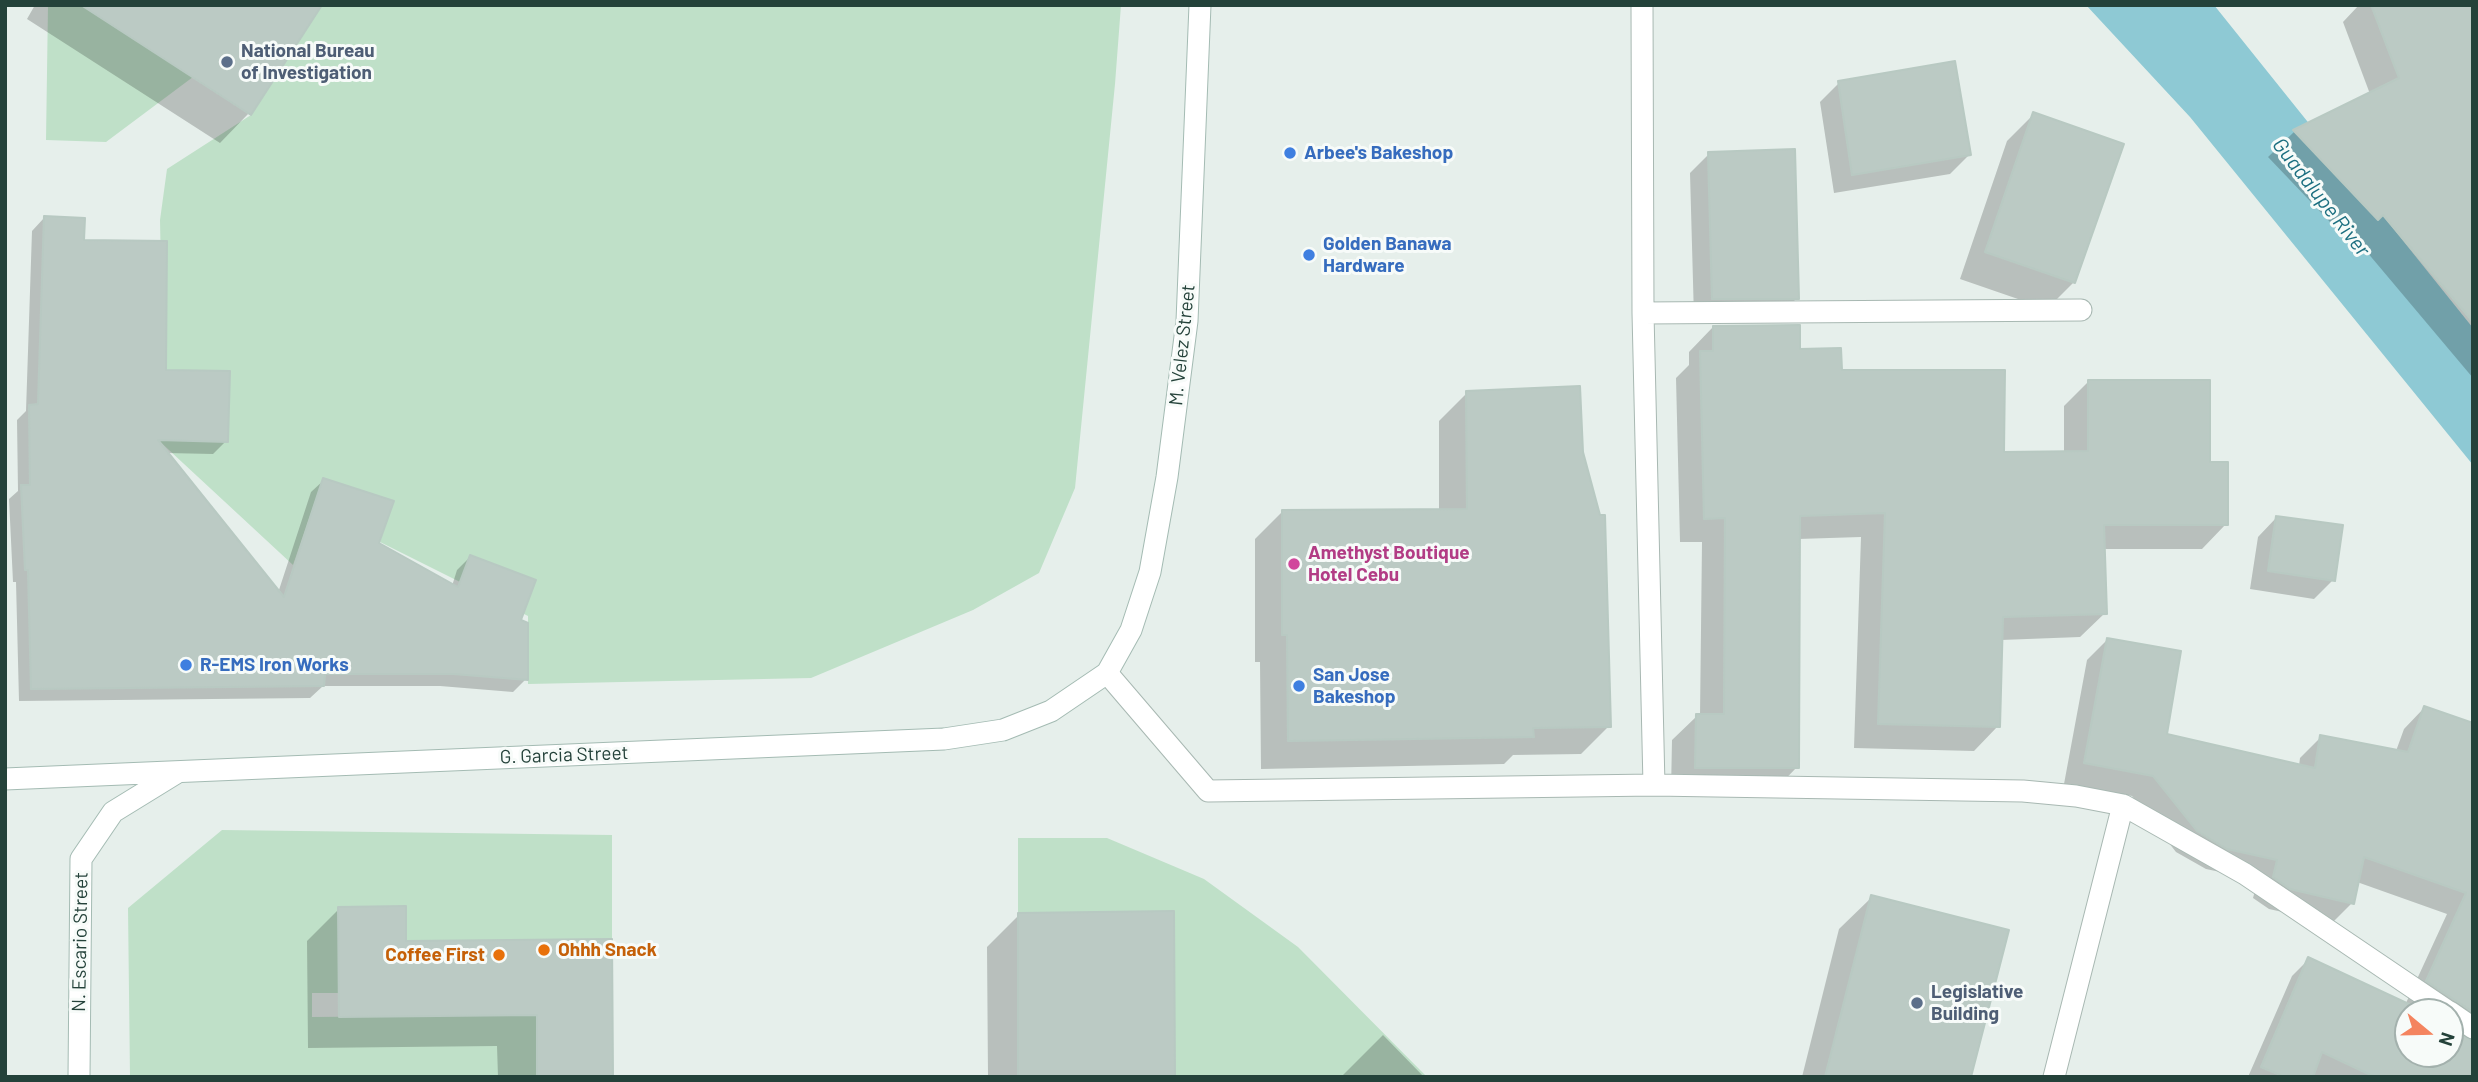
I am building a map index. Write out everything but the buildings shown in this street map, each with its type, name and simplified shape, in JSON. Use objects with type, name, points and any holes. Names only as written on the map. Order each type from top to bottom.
[{"type":"street","name":"M. Velez Street","points":[[1107,673],[1131,630],[1150,572],[1167,477],[1187,321],[1200,5]]},
{"type":"street","points":[[1642,5],[1643,313],[1654,785]]},
{"type":"street","points":[[1643,313],[2081,310]]},
{"type":"street","name":"G. Garcia Street","points":[[5,779],[944,738],[1003,730],[1051,711],[1107,673]]},
{"type":"street","points":[[1107,673],[1208,791],[1654,785],[2023,791],[2077,796],[2123,805],[2245,874],[2429,998]]},
{"type":"street","name":"N. Escario Street","points":[[79,1077],[81,859],[113,812],[180,771]]},
{"type":"street","points":[[2054,1077],[2123,805]]},
{"type":"green space","points":[[48,5],[81,5],[193,77],[106,142],[46,140]]},
{"type":"green space","points":[[322,5],[1121,5],[1075,488],[1039,573],[973,610],[811,678],[528,684],[528,616],[380,542],[393,501],[323,478],[293,565],[156,438],[164,427],[160,220],[167,169],[251,115]]},
{"type":"green space","points":[[222,830],[612,835],[612,939],[406,941],[405,906],[338,908],[339,993],[312,993],[312,1017],[537,1015],[537,1077],[130,1077],[128,908]]},
{"type":"green space","points":[[1018,838],[1107,838],[1204,879],[1298,947],[1427,1077],[1018,1077]]},
{"type":"water","name":"Guadalupe River","points":[[2086,5],[2214,5],[2473,328],[2473,465],[2190,117]]},
{"type":"place","name":"National Bureau of Investigation","points":[[227,62]]},
{"type":"place","name":"Arbee's Bakeshop","points":[[1290,153]]},
{"type":"place","name":"Golden Banawa Hardware","points":[[1309,255]]},
{"type":"place","name":"Amethyst Boutique Hotel Cebu","points":[[1294,564]]},
{"type":"place","name":"R-EMS Iron Works","points":[[186,665]]},
{"type":"place","name":"San Jose Bakeshop","points":[[1299,686]]},
{"type":"place","name":"Ohhh Snack","points":[[544,950]]},
{"type":"place","name":"Coffee First","points":[[499,955]]},
{"type":"place","name":"Legislative Building","points":[[1917,1003]]}]
